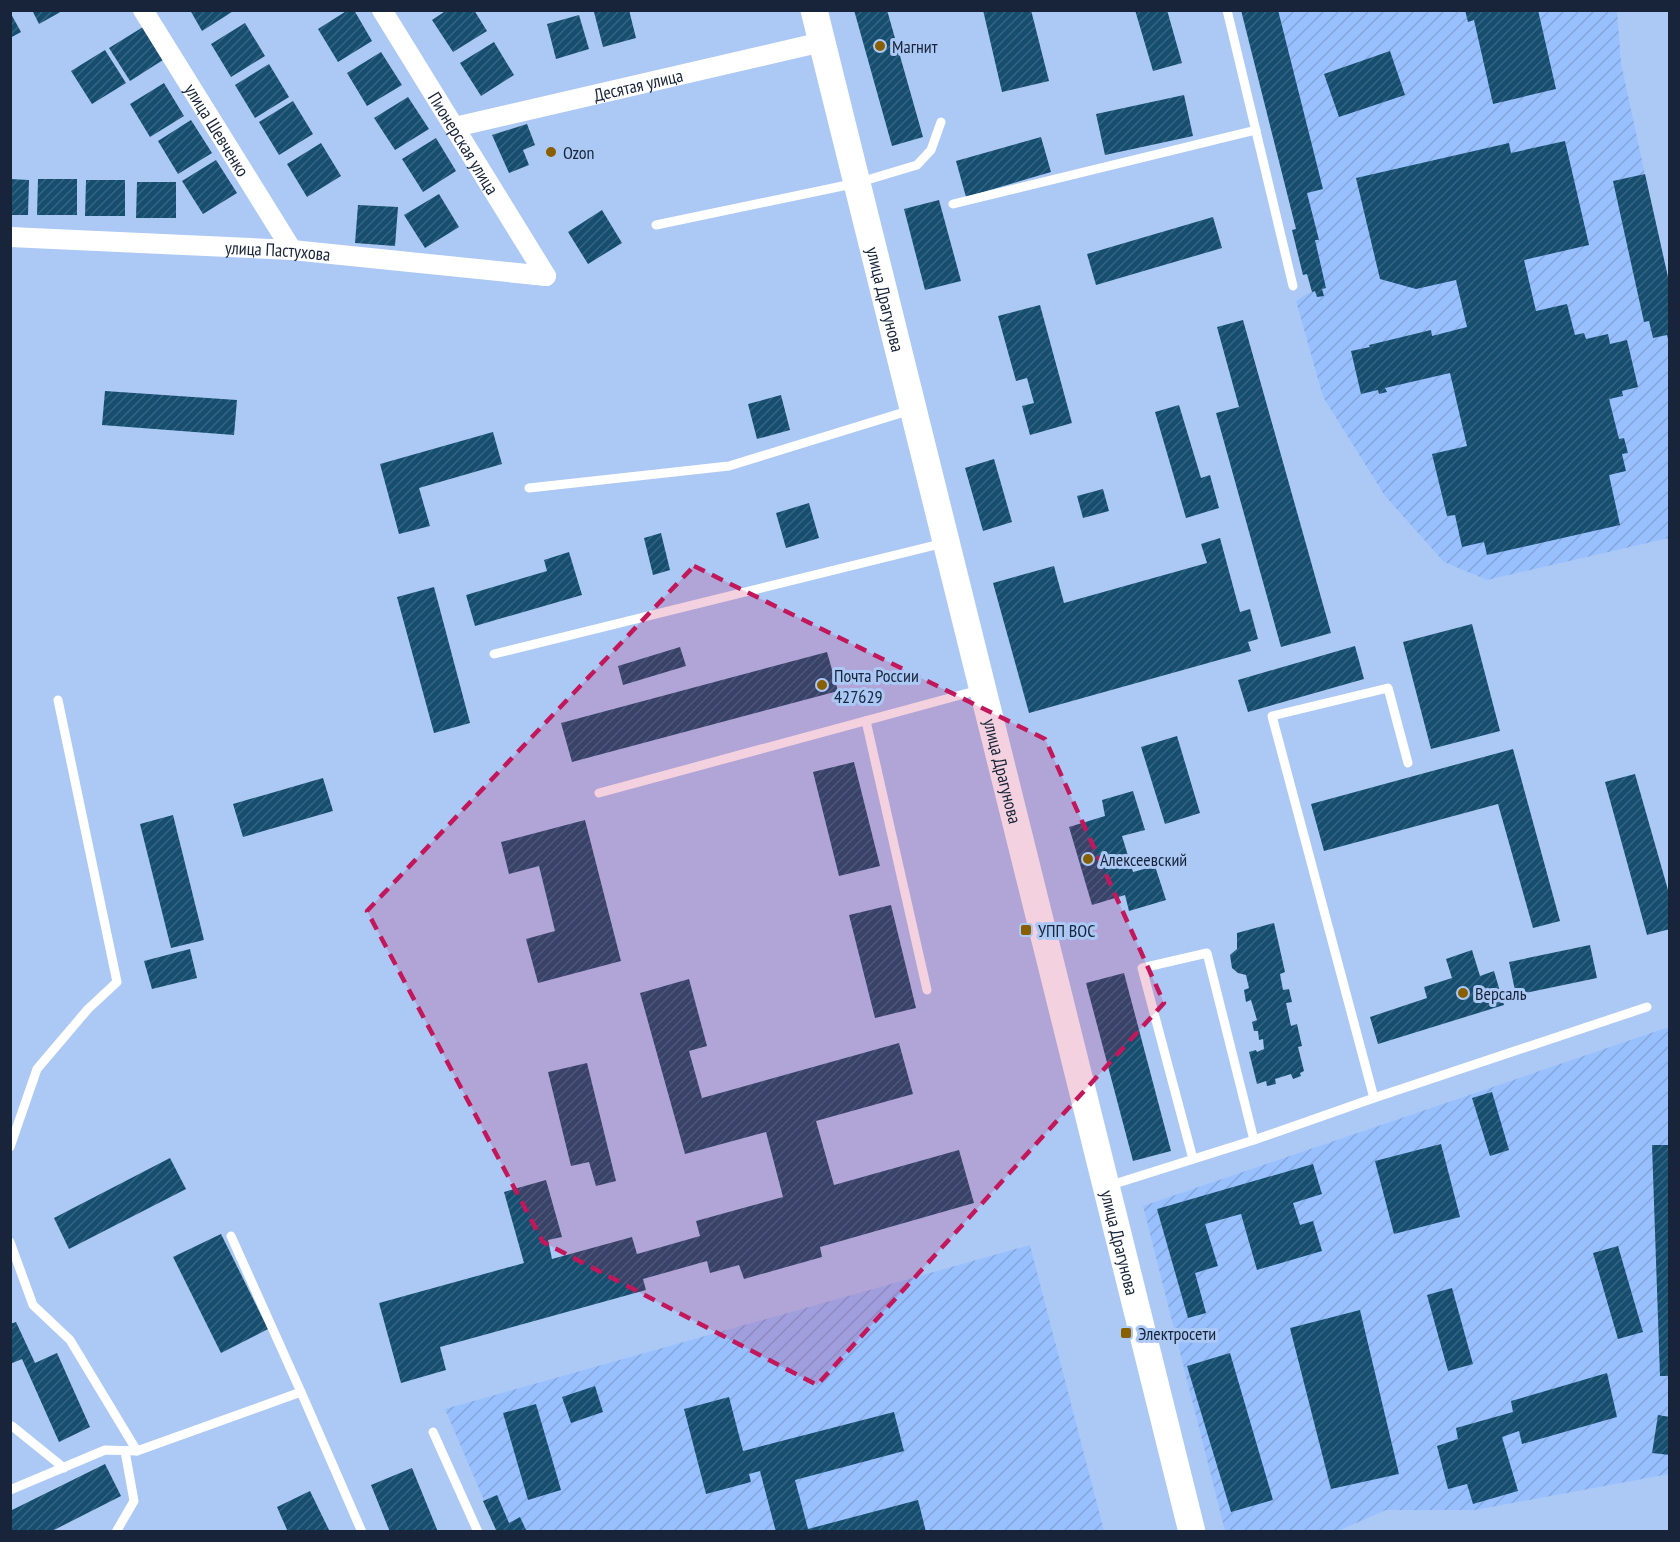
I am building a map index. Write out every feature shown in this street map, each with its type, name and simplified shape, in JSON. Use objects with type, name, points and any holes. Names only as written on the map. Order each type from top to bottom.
[{"type":"main road","name":"улица Драгунова","points":[[814,10],[1192,1532]]},
{"type":"street","name":"улица Шевченко","points":[[143,10],[292,250]]},
{"type":"street","name":"Пионерская улица","points":[[382,10],[546,276]]},
{"type":"street","name":"Десятая улица","points":[[454,128],[822,42]]},
{"type":"street","name":"улица Пастухова","points":[[10,237],[292,250],[546,276]]},
{"type":"lane","points":[[1227,10],[1293,286]]},
{"type":"lane","points":[[656,225],[857,183],[917,165],[931,150],[941,122]]},
{"type":"lane","points":[[953,204],[1256,130]]},
{"type":"lane","points":[[529,488],[729,466],[913,409]]},
{"type":"lane","points":[[494,654],[946,542]]},
{"type":"lane","points":[[1374,1098],[1272,716],[1388,688],[1408,763]]},
{"type":"lane","points":[[599,793],[982,689]]},
{"type":"lane","points":[[10,1147],[37,1070],[88,1009],[117,982],[58,700]]},
{"type":"lane","points":[[866,721],[927,990]]},
{"type":"lane","points":[[1193,1159],[1142,968],[1207,953],[1254,1140]]},
{"type":"lane","points":[[1106,1186],[1254,1140],[1647,1007]]},
{"type":"lane","points":[[231,1236],[362,1532]]},
{"type":"lane","points":[[10,1242],[33,1305],[70,1341],[137,1450]]},
{"type":"lane","points":[[10,1490],[105,1450],[137,1450],[301,1392]]},
{"type":"lane","points":[[10,1427],[12,1426],[64,1468]]},
{"type":"lane","points":[[433,1432],[478,1532]]},
{"type":"lane","points":[[116,1532],[134,1501],[125,1450]]},
{"type":"highlighted area","points":[[694,566],[1045,739],[1164,1003],[817,1385],[543,1242],[367,911]]},
{"type":"shaded area","points":[[1241,11],[1617,11],[1621,63],[1669,286],[1669,538],[1487,580],[1444,562],[1385,496],[1323,397],[1296,301],[1312,291],[1307,274],[1303,275],[1292,230],[1296,228]]},
{"type":"shaded area","points":[[1669,1027],[1669,1474],[1475,1510],[1386,1510],[1338,1531],[1225,1531],[1143,1206]]},
{"type":"shaded area","points":[[1030,1245],[1104,1531],[497,1531],[445,1409]]},
{"type":"building","points":[[32,10],[64,10],[39,24]]},
{"type":"building","points":[[190,10],[235,10],[202,31]]},
{"type":"building","points":[[348,10],[354,10],[372,41],[338,62],[318,29]]},
{"type":"building","points":[[447,10],[474,10],[487,31],[453,52],[432,20]]},
{"type":"building","points":[[629,10],[636,38],[603,47],[594,12]]},
{"type":"building","points":[[854,10],[887,10],[923,137],[892,146]]},
{"type":"building","points":[[983,10],[1031,10],[1049,81],[1002,92]]},
{"type":"building","points":[[1135,10],[1167,10],[1182,63],[1153,71]]},
{"type":"building","points":[[1241,10],[1278,10],[1323,189],[1307,193],[1319,240],[1315,240],[1326,288],[1322,289],[1324,296],[1317,297],[1315,291],[1312,292],[1307,274],[1303,275],[1292,230],[1296,229]]},
{"type":"building","points":[[1465,10],[1538,10],[1556,89],[1493,104],[1474,20],[1468,22]]},
{"type":"building","points":[[10,12],[21,32],[10,38]]},
{"type":"building","points":[[579,15],[589,49],[556,59],[547,24]]},
{"type":"building","points":[[245,23],[265,56],[231,77],[211,44]]},
{"type":"building","points":[[143,27],[163,60],[130,81],[109,48]]},
{"type":"building","points":[[494,42],[514,75],[481,96],[460,63]]},
{"type":"building","points":[[105,50],[126,83],[92,104],[71,71]]},
{"type":"building","points":[[1390,51],[1405,95],[1339,117],[1324,74]]},
{"type":"building","points":[[381,52],[402,85],[367,106],[347,73]]},
{"type":"building","points":[[269,64],[289,97],[255,118],[235,85]]},
{"type":"building","points":[[164,83],[184,116],[150,137],[130,104]]},
{"type":"building","points":[[1184,95],[1193,136],[1105,155],[1096,114]]},
{"type":"building","points":[[408,97],[429,129],[395,150],[374,118]]},
{"type":"building","points":[[293,101],[313,134],[279,155],[259,122]]},
{"type":"building","points":[[191,120],[212,153],[178,174],[158,141]]},
{"type":"building","points":[[527,124],[535,145],[523,150],[529,165],[509,173],[492,135]]},
{"type":"building","points":[[1041,137],[1051,172],[966,197],[956,161]]},
{"type":"building","points":[[436,138],[456,171],[423,192],[402,159]]},
{"type":"building","points":[[1565,141],[1589,245],[1524,260],[1536,311],[1567,304],[1575,335],[1584,333],[1586,339],[1608,334],[1610,344],[1627,340],[1638,387],[1622,391],[1623,396],[1609,399],[1619,439],[1624,438],[1628,453],[1622,454],[1626,471],[1609,475],[1620,525],[1487,555],[1484,542],[1462,547],[1455,515],[1447,516],[1432,454],[1467,446],[1450,373],[1385,388],[1387,392],[1379,394],[1378,390],[1361,394],[1351,351],[1431,330],[1432,336],[1467,327],[1456,280],[1416,289],[1380,279],[1356,178],[1509,143],[1511,153]]},
{"type":"building","points":[[321,143],[341,176],[307,197],[287,164]]},
{"type":"building","points":[[216,160],[237,193],[203,214],[182,181]]},
{"type":"building","points":[[1645,174],[1670,286],[1670,338],[1668,339],[1667,335],[1653,338],[1649,321],[1644,322],[1613,181]]},
{"type":"building","points":[[10,179],[29,180],[28,215],[10,215]]},
{"type":"building","points":[[38,179],[77,179],[77,215],[37,215]]},
{"type":"building","points":[[86,180],[125,180],[125,216],[85,216]]},
{"type":"building","points":[[137,182],[176,182],[176,218],[136,218]]},
{"type":"building","points":[[439,194],[459,227],[425,248],[404,215]]},
{"type":"building","points":[[939,200],[961,281],[925,290],[904,209]]},
{"type":"building","points":[[358,205],[398,207],[395,246],[355,243]]},
{"type":"building","points":[[602,210],[622,243],[588,264],[568,232]]},
{"type":"building","points":[[1213,217],[1222,248],[1096,285],[1087,254]]},
{"type":"building","points":[[1040,305],[1072,423],[1030,435],[1022,406],[1034,403],[1027,378],[1016,381],[998,316]]},
{"type":"building","points":[[1243,320],[1331,633],[1281,647],[1216,413],[1239,407],[1217,327]]},
{"type":"building","points":[[105,391],[237,400],[234,435],[102,425]]},
{"type":"building","points":[[781,395],[790,430],[757,439],[748,404]]},
{"type":"building","points":[[1179,405],[1201,478],[1210,475],[1219,508],[1186,518],[1155,412]]},
{"type":"building","points":[[493,432],[502,464],[419,488],[430,526],[399,534],[380,464]]},
{"type":"building","points":[[994,459],[1012,522],[983,531],[965,468]]},
{"type":"building","points":[[1103,489],[1109,511],[1083,518],[1077,496]]},
{"type":"building","points":[[809,503],[819,538],[786,548],[776,513]]},
{"type":"building","points":[[661,533],[670,570],[653,575],[644,538]]},
{"type":"building","points":[[1220,538],[1240,612],[1250,609],[1258,639],[1248,642],[1251,651],[1029,713],[993,583],[1054,566],[1064,603],[1207,563],[1201,544]]},
{"type":"building","points":[[569,552],[582,595],[475,626],[466,595],[547,571],[544,560]]},
{"type":"building","points":[[434,587],[470,723],[434,733],[397,597]]},
{"type":"building","points":[[1472,624],[1500,731],[1431,749],[1403,642]]},
{"type":"building","points":[[1355,646],[1364,679],[1248,712],[1238,680]]},
{"type":"building","points":[[680,647],[686,666],[623,685],[618,666]]},
{"type":"building","points":[[827,652],[838,691],[572,762],[561,723]]},
{"type":"building","points":[[1177,736],[1200,813],[1165,824],[1141,747]]},
{"type":"building","points":[[1513,749],[1560,921],[1533,928],[1498,804],[1324,851],[1311,804]]},
{"type":"building","points":[[854,762],[880,866],[839,876],[813,772]]},
{"type":"building","points":[[1635,774],[1670,897],[1670,929],[1647,935],[1605,782]]},
{"type":"building","points":[[323,778],[333,811],[243,837],[233,804]]},
{"type":"building","points":[[1133,791],[1145,830],[1122,836],[1133,872],[1155,866],[1166,900],[1129,911],[1125,895],[1092,905],[1069,827],[1105,816],[1102,800]]},
{"type":"building","points":[[173,815],[204,940],[171,948],[140,824]]},
{"type":"building","points":[[585,820],[621,961],[538,983],[526,939],[555,931],[539,866],[509,874],[501,842]]},
{"type":"building","points":[[891,905],[916,1008],[875,1018],[849,915]]},
{"type":"building","points":[[1274,923],[1285,972],[1280,974],[1283,990],[1289,989],[1292,1002],[1286,1003],[1291,1026],[1297,1024],[1302,1046],[1298,1047],[1304,1071],[1300,1073],[1301,1076],[1293,1079],[1291,1074],[1275,1079],[1276,1084],[1267,1086],[1266,1081],[1257,1084],[1249,1052],[1264,1049],[1263,1039],[1259,1040],[1258,1031],[1254,1031],[1252,1022],[1257,1020],[1251,1000],[1246,1002],[1244,990],[1249,988],[1246,975],[1232,968],[1230,955],[1237,949],[1237,933]]},
{"type":"building","points":[[1590,945],[1597,978],[1516,995],[1509,962]]},
{"type":"building","points":[[190,949],[197,978],[152,989],[144,961]]},
{"type":"building","name":"Версаль","points":[[1472,950],[1480,976],[1494,971],[1504,1005],[1378,1044],[1370,1017],[1427,998],[1424,987],[1452,978],[1446,959]]},
{"type":"building","points":[[1124,973],[1171,1151],[1133,1161],[1086,983]]},
{"type":"building","points":[[689,979],[707,1046],[689,1051],[702,1098],[899,1043],[913,1094],[816,1121],[834,1185],[959,1150],[974,1203],[820,1247],[822,1257],[744,1279],[739,1265],[710,1273],[707,1261],[643,1279],[646,1290],[440,1347],[446,1370],[401,1383],[379,1303],[524,1263],[504,1192],[546,1180],[562,1237],[548,1240],[552,1259],[632,1237],[637,1254],[700,1236],[696,1221],[783,1197],[766,1132],[685,1154],[640,993]]},
{"type":"building","points":[[587,1063],[616,1181],[596,1186],[589,1162],[571,1166],[548,1072]]},
{"type":"building","points":[[1492,1092],[1509,1150],[1490,1156],[1472,1098]]},
{"type":"building","points":[[1441,1144],[1460,1217],[1394,1234],[1375,1161]]},
{"type":"building","points":[[1652,1145],[1670,1145],[1670,1376],[1660,1376]]},
{"type":"building","points":[[170,1158],[186,1189],[69,1249],[54,1218]]},
{"type":"building","points":[[1313,1164],[1322,1194],[1293,1203],[1300,1225],[1313,1221],[1322,1251],[1257,1270],[1241,1214],[1205,1224],[1218,1266],[1195,1273],[1206,1313],[1188,1318],[1157,1209]]},
{"type":"building","points":[[221,1234],[268,1329],[221,1353],[173,1257]]},
{"type":"building","points":[[1618,1246],[1643,1332],[1618,1339],[1593,1253]]},
{"type":"building","points":[[1452,1288],[1473,1364],[1448,1371],[1427,1295]]},
{"type":"building","points":[[1360,1310],[1399,1474],[1331,1489],[1290,1328]]},
{"type":"building","points":[[16,1322],[35,1363],[57,1353],[90,1427],[59,1442],[22,1359],[10,1364],[10,1324]]},
{"type":"building","points":[[1230,1353],[1273,1500],[1231,1512],[1187,1366]]},
{"type":"building","points":[[1607,1373],[1617,1417],[1522,1444],[1519,1431],[1502,1437],[1518,1491],[1473,1504],[1467,1484],[1448,1489],[1437,1446],[1458,1439],[1456,1428],[1513,1412],[1511,1401]]},
{"type":"building","points":[[595,1386],[603,1412],[571,1423],[562,1397]]},
{"type":"building","points":[[729,1397],[743,1451],[894,1412],[904,1451],[795,1480],[808,1529],[918,1500],[926,1532],[776,1532],[760,1471],[749,1474],[751,1482],[706,1494],[684,1409]]},
{"type":"building","points":[[536,1404],[561,1490],[528,1500],[503,1413]]},
{"type":"building","points":[[1658,1415],[1670,1417],[1670,1455],[1652,1453]]},
{"type":"building","points":[[105,1464],[121,1496],[50,1532],[10,1532],[10,1511]]},
{"type":"building","points":[[412,1468],[438,1532],[390,1532],[371,1485]]},
{"type":"building","points":[[310,1491],[330,1532],[288,1532],[277,1507]]},
{"type":"building","points":[[497,1495],[509,1523],[520,1517],[527,1532],[497,1532],[483,1501]]},
{"type":"place","name":"Магнит","points":[[880,46]]},
{"type":"place","name":"Ozon","points":[[551,152]]},
{"type":"place","name":"Почта России 427629","points":[[822,685]]},
{"type":"place","name":"Алексеевский","points":[[1088,859]]},
{"type":"place","name":"УПП ВОС","points":[[1026,930]]},
{"type":"place","name":"Версаль","points":[[1463,993]]},
{"type":"place","name":"Электросети","points":[[1126,1333]]}]
